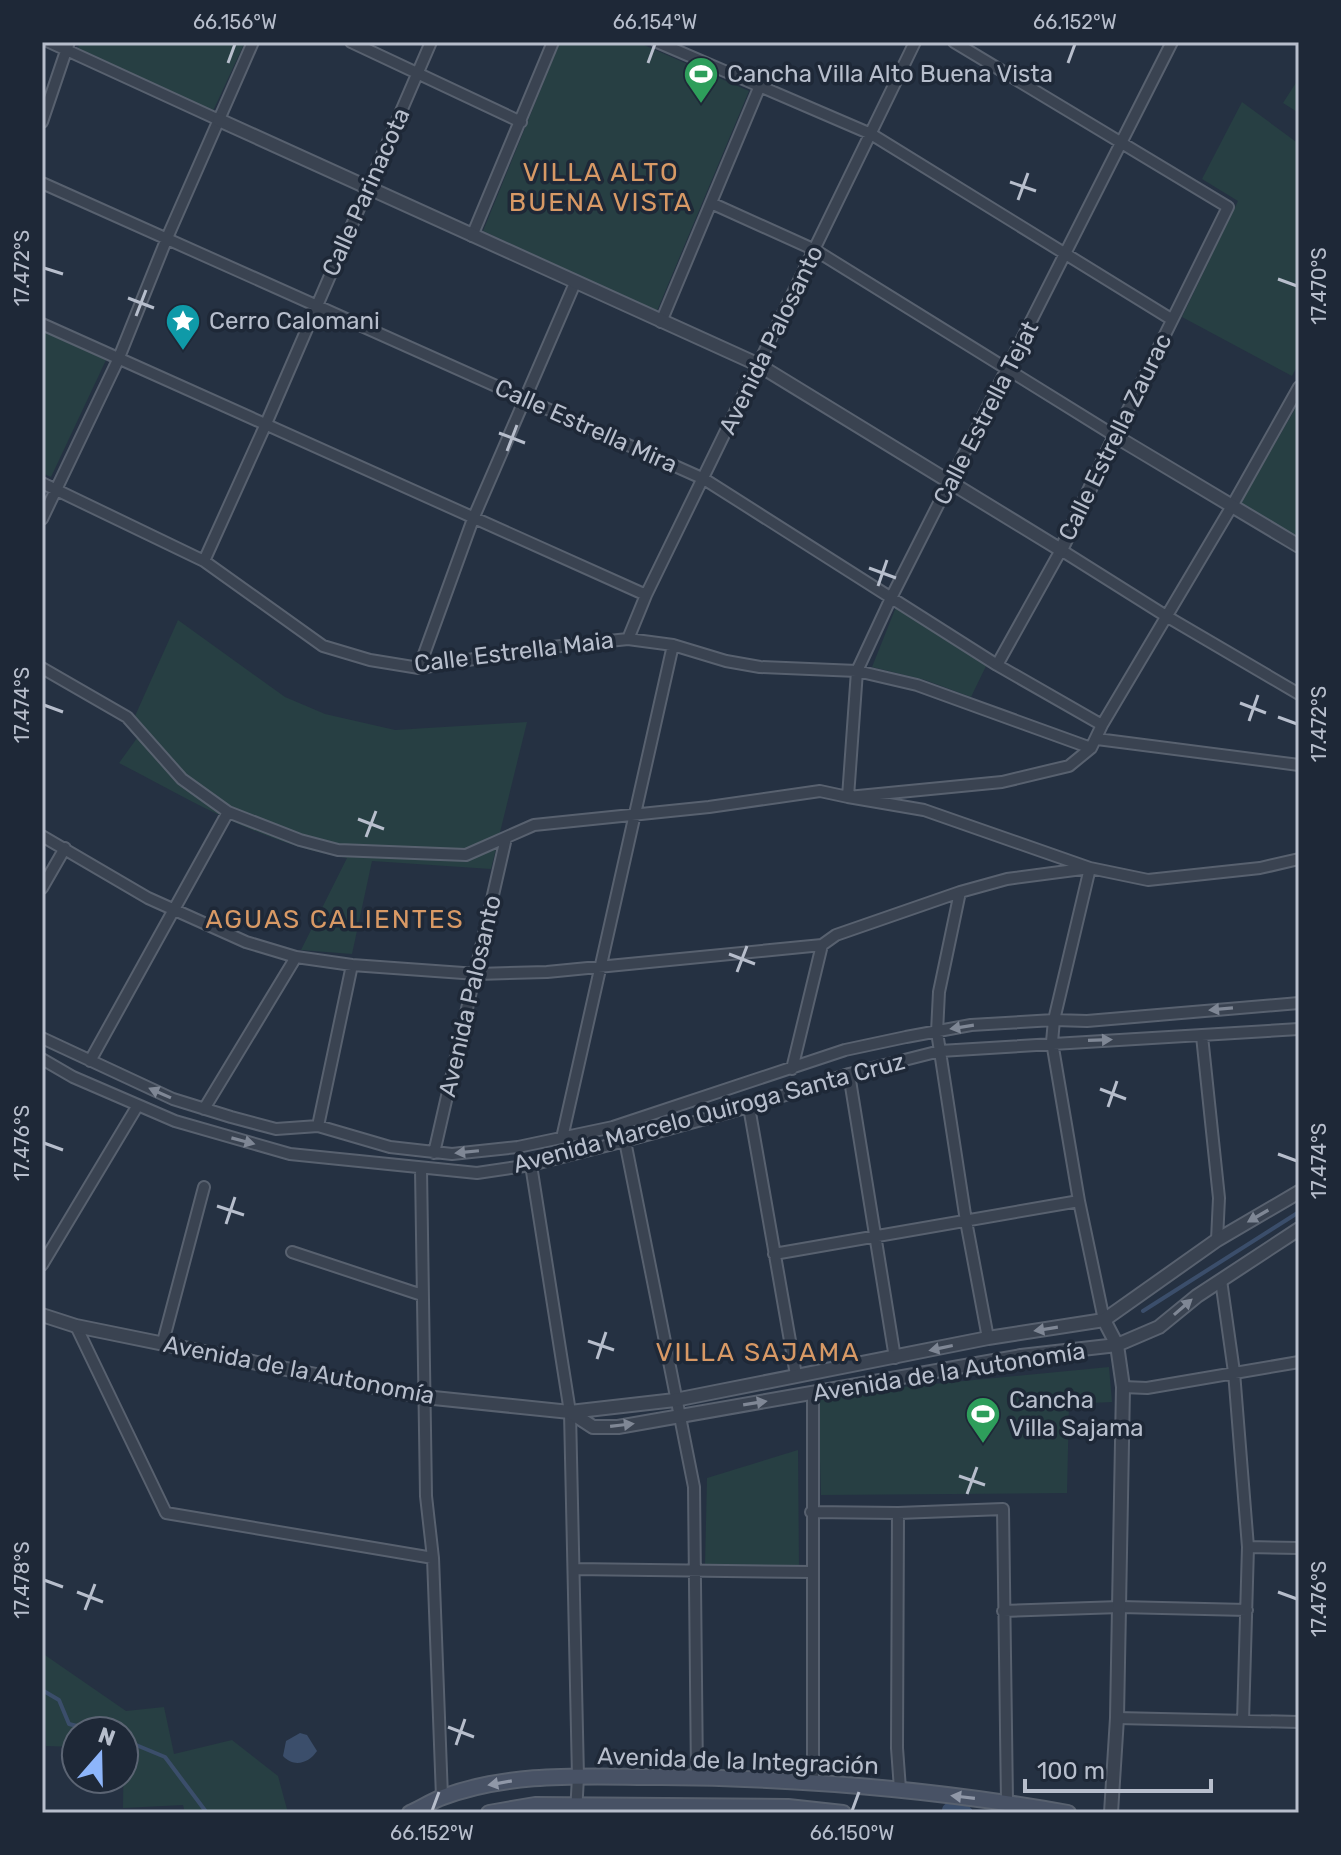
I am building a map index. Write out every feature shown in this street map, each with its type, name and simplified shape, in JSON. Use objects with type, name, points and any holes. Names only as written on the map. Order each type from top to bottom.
[{"type":"main road","name":"Avenida de la Integración","points":[[410,1813],[442,1797],[503,1781],[578,1777],[813,1781],[1007,1802],[1068,1813]]},
{"type":"main road","name":"Avenida de la Integración","points":[[489,1813],[535,1805],[576,1809],[843,1813]]},
{"type":"street","points":[[49,42],[68,46],[367,189],[757,364],[1166,616],[1299,694]]},
{"type":"street","points":[[42,519],[118,360],[167,238],[253,42]]},
{"type":"street","points":[[351,42],[521,122]]},
{"type":"street","name":"Calle Parinacota","points":[[204,561],[431,42]]},
{"type":"street","points":[[472,236],[553,42]]},
{"type":"street","points":[[657,42],[674,46],[759,88],[871,134],[1171,319]]},
{"type":"street","name":"Avenida Palosanto","points":[[628,639],[757,364],[915,42]]},
{"type":"street","points":[[954,42],[1121,141]]},
{"type":"street","name":"Calle Estrella Tejat","points":[[848,797],[857,671],[1172,42]]},
{"type":"street","points":[[42,122],[68,46]]},
{"type":"street","points":[[661,322],[759,88]]},
{"type":"street","name":"Calle Estrella Zaurac","points":[[997,665],[1061,550],[1228,207],[1121,141]]},
{"type":"street","name":"Calle Estrella Mira","points":[[42,183],[704,479],[997,665],[1102,725]]},
{"type":"street","points":[[711,203],[815,250],[1299,546]]},
{"type":"street","points":[[419,668],[473,519],[575,283]]},
{"type":"street","points":[[42,324],[646,595]]},
{"type":"street","points":[[848,797],[1002,782],[1069,766],[1094,744],[1102,725],[1299,387]]},
{"type":"street","name":"Calle Estrella Maia","points":[[42,483],[204,561],[323,646],[370,660],[419,668],[542,648],[628,639],[673,645],[748,665],[857,671],[917,685],[1094,744],[1299,765]]},
{"type":"street","points":[[562,1138],[673,645]]},
{"type":"street","points":[[42,668],[127,717],[182,779],[228,812],[300,840],[338,850],[466,855],[534,825],[709,807],[820,791],[924,810],[1090,868],[1148,880],[1260,868],[1299,859]]},
{"type":"street","points":[[90,1061],[228,812]]},
{"type":"street","points":[[42,836],[148,898],[246,942],[296,957],[352,965],[477,974],[600,968],[822,945],[836,935],[960,892],[1007,879],[1090,868]]},
{"type":"street","name":"Avenida Palosanto","points":[[434,1153],[506,838]]},
{"type":"street","points":[[42,888],[65,848]]},
{"type":"street","points":[[1090,868],[1054,1020],[1052,1042],[1079,1201],[1104,1320],[1117,1345],[1123,1387],[1117,1718],[1111,1813]]},
{"type":"street","points":[[960,892],[939,992],[937,1032],[966,1221],[988,1338]]},
{"type":"street","points":[[792,1069],[822,945]]},
{"type":"street","points":[[204,1109],[296,957]]},
{"type":"street","points":[[318,1126],[352,965]]},
{"type":"street","name":"Avenida Marcelo Quiroga Santa Cruz","points":[[42,1038],[173,1099],[204,1109],[276,1129],[318,1126],[390,1147],[452,1154],[518,1147],[613,1127],[845,1050],[971,1025],[1087,1021],[1299,1003]]},
{"type":"street","name":"Avenida Marcelo Quiroga Santa Cruz","points":[[42,1059],[73,1077],[175,1121],[290,1154],[477,1173],[531,1165],[625,1141],[749,1107],[849,1074],[940,1051],[1299,1029]]},
{"type":"street","points":[[1202,1036],[1219,1198],[1217,1240]]},
{"type":"street","points":[[849,1074],[895,1358]]},
{"type":"street","points":[[42,1265],[138,1105]]},
{"type":"street","points":[[749,1107],[796,1375]]},
{"type":"street","points":[[625,1141],[694,1487],[697,1777]]},
{"type":"street","points":[[531,1165],[570,1412],[578,1777],[576,1809]]},
{"type":"street","points":[[421,1169],[426,1496],[433,1558],[442,1797]]},
{"type":"street","points":[[163,1342],[204,1187]]},
{"type":"street","name":"Avenida de la Autonomía","points":[[42,1315],[76,1326],[424,1397],[570,1412],[675,1400],[988,1338],[1104,1320],[1217,1240],[1299,1192]]},
{"type":"street","points":[[774,1254],[1079,1201]]},
{"type":"street","name":"Avenida de la Autonomía","points":[[570,1412],[593,1427],[618,1427],[1021,1356],[1117,1345],[1159,1327],[1197,1296],[1299,1229]]},
{"type":"street","points":[[292,1252],[422,1295]]},
{"type":"street","points":[[1221,1280],[1234,1372],[1248,1547],[1243,1721]]},
{"type":"street","points":[[76,1326],[166,1513],[433,1558]]},
{"type":"street","points":[[1123,1387],[1147,1388],[1299,1362]]},
{"type":"street","points":[[813,1394],[813,1781]]},
{"type":"street","points":[[811,1512],[1003,1509],[1007,1802]]},
{"type":"street","points":[[898,1513],[897,1748],[900,1789]]},
{"type":"street","points":[[1248,1547],[1299,1548]]},
{"type":"street","points":[[574,1569],[811,1572]]},
{"type":"street","points":[[1003,1611],[1120,1607],[1247,1610]]},
{"type":"street","points":[[1117,1718],[1299,1722]]},
{"type":"green space","points":[[80,42],[245,42],[213,111],[78,48]]},
{"type":"green space","points":[[560,42],[637,42],[749,91],[657,311],[483,231]]},
{"type":"green space","points":[[1299,78],[1299,113],[1283,103]]},
{"type":"green space","points":[[1242,102],[1299,144],[1299,363],[1292,376],[1182,317],[1238,201],[1202,179]]},
{"type":"green space","points":[[42,329],[106,360],[51,477],[42,473]]},
{"type":"green space","points":[[1299,402],[1299,538],[1240,504]]},
{"type":"green space","points":[[896,607],[987,664],[971,697],[925,680],[872,667]]},
{"type":"green space","points":[[178,620],[285,697],[325,714],[395,730],[527,722],[491,869],[372,861],[352,954],[301,950],[347,858],[317,852],[258,832],[119,763],[145,727],[135,716]]},
{"type":"green space","points":[[1109,1367],[1112,1402],[1069,1404],[1067,1493],[821,1495],[818,1395]]},
{"type":"green space","points":[[798,1450],[799,1567],[705,1566],[707,1478]]},
{"type":"green space","points":[[42,1653],[126,1711],[164,1707],[174,1754],[232,1740],[278,1776],[288,1813],[185,1813],[183,1805],[123,1808],[123,1795],[140,1795],[140,1715],[60,1715],[60,1746],[46,1746]]},
{"type":"water","points":[[300,1733],[307,1735],[317,1751],[310,1759],[296,1763],[283,1756],[286,1741]]},
{"type":"waterway","points":[[1143,1311],[1299,1212]]},
{"type":"waterway","points":[[42,1690],[59,1700],[65,1715]]},
{"type":"waterway","points":[[140,1747],[165,1757],[207,1813]]},
{"type":"waterway","points":[[949,1810],[966,1813]]},
{"type":"place","name":"Cancha Villa Alto Buena Vista","points":[[701,105]]},
{"type":"place","name":"Cerro Calomani","points":[[183,352]]},
{"type":"place","name":"Cancha Villa Sajama","points":[[983,1445]]},
{"type":"district","name":"VILLA ALTO BUENA VISTA","points":[[601,187]]},
{"type":"district","name":"AGUAS CALIENTES","points":[[335,919]]},
{"type":"district","name":"VILLA SAJAMA","points":[[758,1352]]}]
